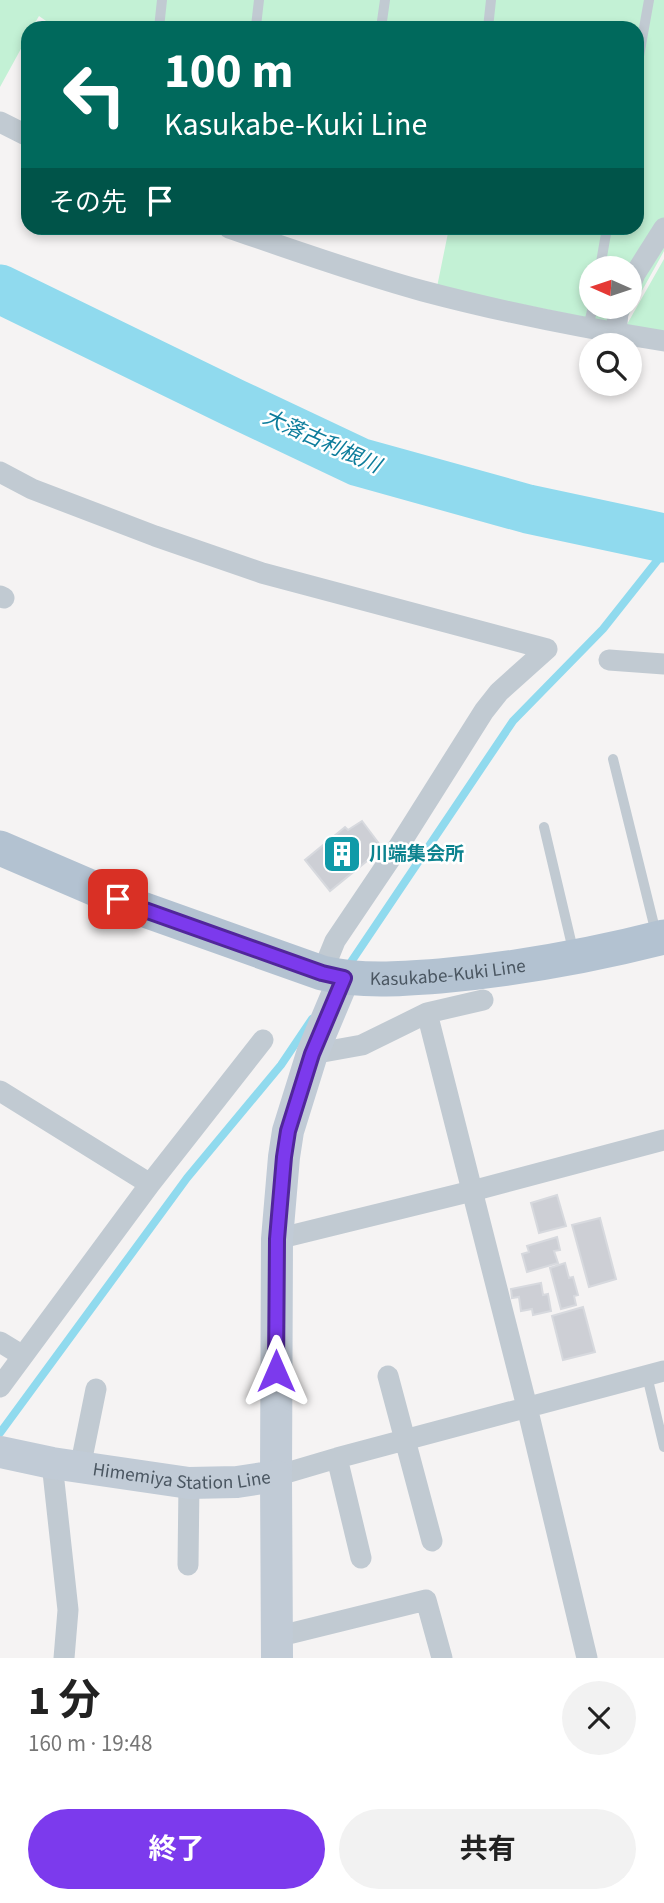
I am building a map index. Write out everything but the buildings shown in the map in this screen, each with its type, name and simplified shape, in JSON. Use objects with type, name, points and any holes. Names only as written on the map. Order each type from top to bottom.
[{"type":"main road","name":"Kasukabe-Kuki Line","points":[[0,848],[142,909],[333,976],[396,979],[519,968],[661,938]]},
{"type":"main road","name":"Himemiya Station Line","points":[[0,1452],[66,1466],[189,1483],[237,1482],[276,1476],[277,1239],[282,1176],[288,1131],[333,976]]},
{"type":"main road","points":[[276,1476],[276,1647]]},
{"type":"street","points":[[0,122],[21,132]]},
{"type":"street","points":[[642,263],[664,228]]},
{"type":"street","points":[[249,235],[337,266],[423,291],[548,321],[616,333],[617,319]]},
{"type":"street","points":[[642,337],[664,341]]},
{"type":"street","points":[[0,472],[33,489],[118,522],[262,573],[547,649],[499,692],[484,711],[335,941],[333,976]]},
{"type":"street","points":[[609,660],[664,664]]},
{"type":"street","points":[[312,1054],[362,1045],[427,1013],[483,1000]]},
{"type":"street","points":[[427,1013],[527,1407],[587,1658]]},
{"type":"street","points":[[0,1387],[150,1184],[263,1040]]},
{"type":"street","points":[[0,1091],[150,1184]]},
{"type":"street","points":[[277,1239],[664,1140]]},
{"type":"street","points":[[0,1342],[23,1356]]},
{"type":"street","points":[[276,1476],[656,1373]]},
{"type":"street","points":[[388,1376],[432,1541]]},
{"type":"street","points":[[64,1658],[68,1609],[66,1466],[96,1390]]},
{"type":"street","points":[[337,1458],[361,1558]]},
{"type":"street","points":[[188,1565],[189,1483]]},
{"type":"street","points":[[276,1647],[426,1600],[442,1658]]},
{"type":"lane","points":[[160,21],[162,0]]},
{"type":"lane","points":[[257,21],[259,0]]},
{"type":"lane","points":[[382,21],[385,0]]},
{"type":"lane","points":[[489,21],[491,0]]},
{"type":"lane","points":[[644,28],[649,0]]},
{"type":"lane","points":[[602,256],[606,235]]},
{"type":"lane","points":[[589,328],[591,319]]},
{"type":"lane","points":[[613,759],[661,938]]},
{"type":"lane","points":[[544,827],[575,958]]},
{"type":"lane","points":[[656,1373],[664,1447]]},
{"type":"green space","points":[[0,0],[664,0],[664,251],[642,291],[642,256],[579,256],[579,316],[437,287],[448,235],[644,235],[644,21],[46,21],[39,16],[36,21],[21,21],[21,49],[0,87]]},
{"type":"green space","points":[[664,259],[664,332],[626,326],[630,319],[642,319],[642,298]]},
{"type":"green space","points":[[594,319],[626,319],[623,325]]},
{"type":"waterway","name":"大落古利根川","points":[[0,289],[359,462],[528,509],[664,538]]},
{"type":"waterway","points":[[347,968],[513,721],[603,629],[664,552]]},
{"type":"waterway","points":[[0,1433],[187,1178],[281,1065],[312,1019]]},
{"type":"place","name":"川端集会所","points":[[342,854]]},
{"type":"route","points":[[118,899],[322,973],[344,978],[312,1054],[288,1131],[277,1239],[276,1371]]}]
